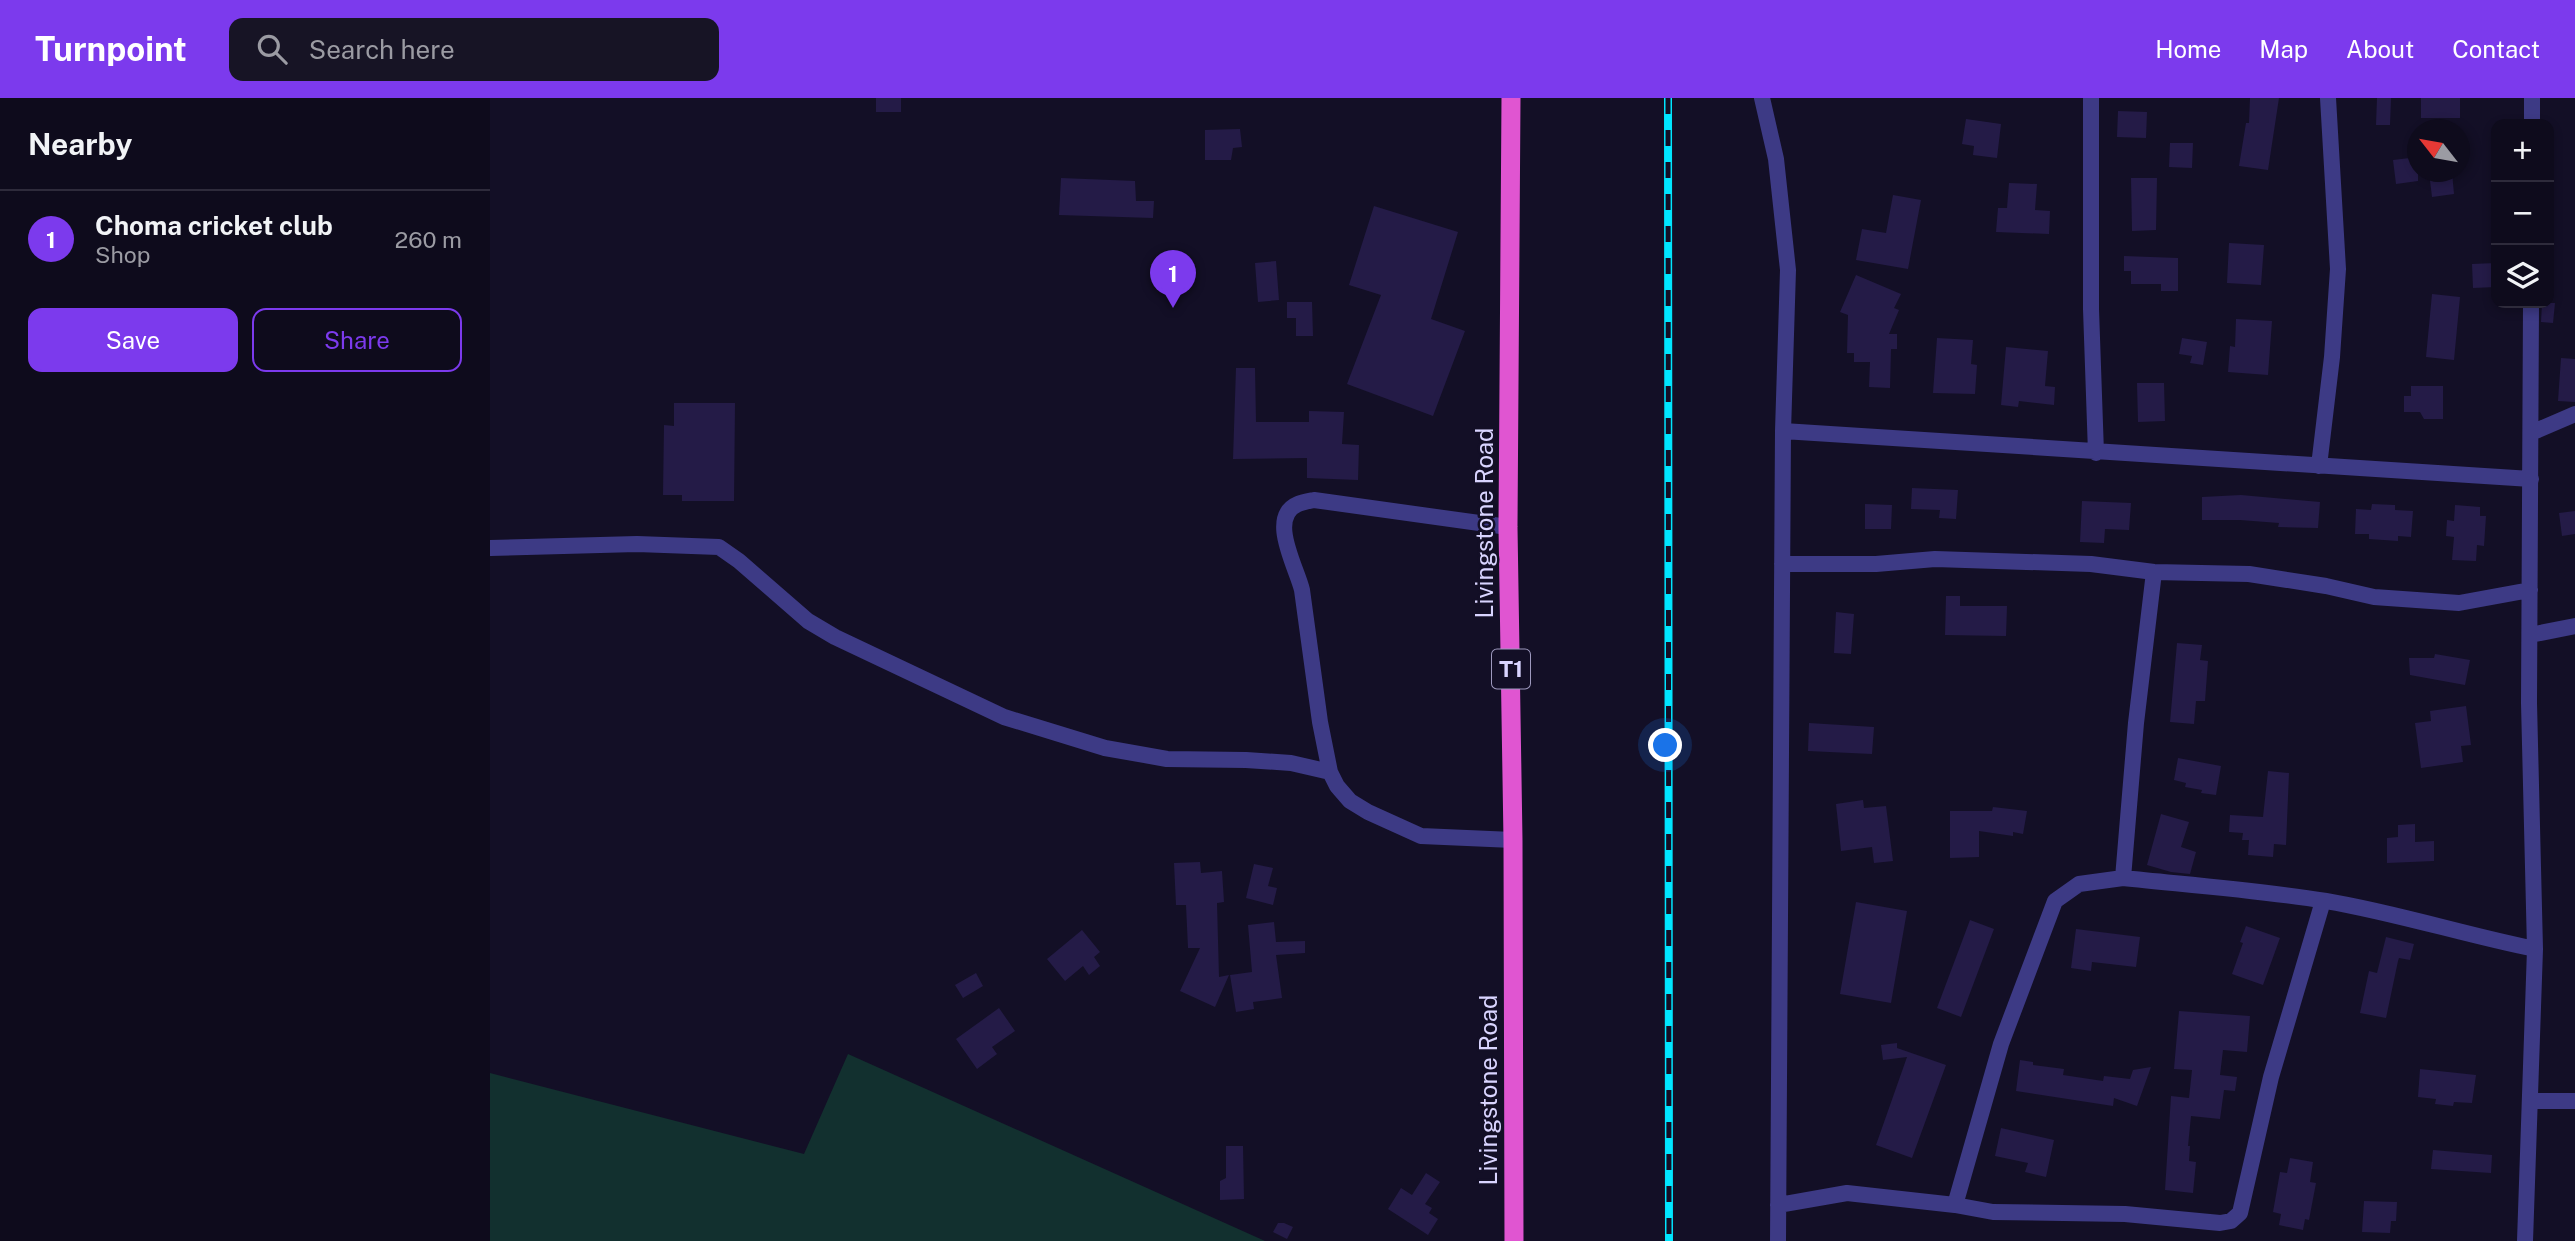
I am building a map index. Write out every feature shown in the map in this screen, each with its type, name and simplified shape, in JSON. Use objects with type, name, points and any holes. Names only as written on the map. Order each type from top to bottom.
[{"type":"highway","name":"Livingstone Road","points":[[1511,98],[1508,527],[1513,840],[1514,1241]]},
{"type":"street","points":[[1762,98],[1776,159],[1788,270],[1783,432],[1778,1241]]},
{"type":"street","points":[[2091,98],[2091,309],[2096,453]]},
{"type":"street","points":[[2319,466],[2332,357],[2338,269],[2330,170],[2328,98]]},
{"type":"street","points":[[2532,98],[2532,119]]},
{"type":"street","points":[[2525,1241],[2535,949],[2530,635],[2531,308]]},
{"type":"street","points":[[2531,433],[2575,414]]},
{"type":"street","points":[[1783,432],[2530,480]]},
{"type":"street","points":[[1508,527],[1314,500],[1297,504],[1288,512],[1283,523],[1284,537],[1298,573],[1320,722],[1331,772],[1337,786],[1350,802],[1421,836],[1513,840]]},
{"type":"street","points":[[490,548],[637,544],[719,547],[808,621],[835,637],[1004,717],[1105,748],[1167,759],[1291,763],[1331,772]]},
{"type":"street","points":[[1782,564],[1876,564],[1934,559],[2091,564],[2154,572],[2249,574],[2326,586],[2374,597],[2459,603],[2530,590]]},
{"type":"street","points":[[2123,878],[2136,723],[2154,572]]},
{"type":"street","points":[[2530,635],[2575,626]]},
{"type":"street","points":[[1955,1205],[2001,1044],[2055,901],[2079,884],[2123,878],[2323,901],[2390,914],[2484,939],[2535,949]]},
{"type":"street","points":[[1778,1205],[1847,1193],[1993,1212],[2125,1214],[2220,1223],[2231,1221],[2241,1213],[2271,1077],[2323,901]]},
{"type":"street","points":[[2531,1101],[2575,1101]]},
{"type":"green space","points":[[848,1054],[1265,1241],[490,1241],[490,1073],[804,1154]]},
{"type":"building","points":[[876,98],[901,98],[901,112],[876,112]]},
{"type":"building","points":[[2250,98],[2279,98],[2268,170],[2239,166],[2246,123],[2249,123]]},
{"type":"building","points":[[2377,98],[2391,98],[2390,125],[2376,125]]},
{"type":"building","points":[[2421,98],[2460,98],[2460,118],[2421,118]]},
{"type":"building","points":[[2118,111],[2147,112],[2146,138],[2117,137]]},
{"type":"building","points":[[1966,119],[2001,124],[1997,158],[1973,155],[1974,146],[1962,144]]},
{"type":"building","points":[[1240,129],[1242,147],[1233,148],[1231,160],[1205,160],[1205,130]]},
{"type":"building","points":[[2170,143],[2193,143],[2192,168],[2169,167]]},
{"type":"building","points":[[2407,158],[2407,182],[2411,182],[2396,184],[2393,160]]},
{"type":"building","points":[[1061,178],[1135,181],[1136,201],[1154,201],[1153,218],[1059,215]]},
{"type":"building","points":[[2131,178],[2157,178],[2156,230],[2132,231]]},
{"type":"building","points":[[2430,182],[2453,182],[2454,194],[2432,197]]},
{"type":"building","points":[[2009,183],[2037,184],[2035,210],[2050,211],[2049,234],[1996,232],[1998,208],[2007,208]]},
{"type":"building","points":[[1893,195],[1921,200],[1908,269],[1856,260],[1862,229],[1886,233]]},
{"type":"building","points":[[1374,206],[1458,232],[1431,319],[1465,331],[1433,416],[1347,384],[1381,295],[1349,285]]},
{"type":"building","points":[[2229,243],[2264,245],[2261,285],[2227,283]]},
{"type":"building","points":[[2124,256],[2178,258],[2178,291],[2161,291],[2161,284],[2131,284],[2131,271],[2124,271]]},
{"type":"building","points":[[1276,261],[1279,300],[1258,302],[1255,263]]},
{"type":"building","points":[[2491,263],[2491,287],[2473,288],[2472,264]]},
{"type":"building","points":[[1856,275],[1901,294],[1894,308],[1899,310],[1889,334],[1897,334],[1897,349],[1891,349],[1890,388],[1869,387],[1870,362],[1854,362],[1854,353],[1847,353],[1848,315],[1840,312]]},
{"type":"building","points":[[2432,294],[2460,297],[2454,360],[2426,357]]},
{"type":"building","points":[[1287,302],[1312,302],[1313,336],[1296,336],[1296,318],[1287,318]]},
{"type":"building","points":[[2555,303],[2553,323],[2541,322],[2542,308],[2554,308]]},
{"type":"building","points":[[2236,319],[2272,321],[2268,375],[2228,372],[2230,346],[2235,347]]},
{"type":"building","points":[[1937,338],[1973,340],[1971,364],[1977,365],[1975,394],[1933,393]]},
{"type":"building","points":[[2182,338],[2207,342],[2203,365],[2190,363],[2192,356],[2179,354]]},
{"type":"building","points":[[2006,347],[2048,351],[2045,386],[2055,387],[2054,405],[2019,401],[2018,407],[2001,405]]},
{"type":"building","points":[[2561,358],[2575,359],[2575,402],[2558,401]]},
{"type":"building","points":[[1236,368],[1255,368],[1256,422],[1309,422],[1309,411],[1344,412],[1342,444],[1359,445],[1358,480],[1307,478],[1307,458],[1233,459]]},
{"type":"building","points":[[2137,383],[2164,383],[2165,421],[2138,422]]},
{"type":"building","points":[[2411,386],[2443,386],[2443,419],[2424,419],[2420,412],[2404,412],[2404,396],[2411,396]]},
{"type":"building","points":[[674,403],[735,403],[734,501],[682,501],[682,495],[663,495],[664,425],[674,426]]},
{"type":"building","points":[[1912,488],[1958,490],[1956,519],[1939,518],[1940,510],[1911,509]]},
{"type":"building","points":[[2241,495],[2320,502],[2318,528],[2278,527],[2279,523],[2240,520],[2202,520],[2202,497]]},
{"type":"building","points":[[2082,501],[2131,503],[2129,530],[2105,529],[2104,543],[2080,542]]},
{"type":"building","points":[[1865,504],[1892,505],[1891,529],[1865,529]]},
{"type":"building","points":[[2372,504],[2395,505],[2395,510],[2413,511],[2411,537],[2398,536],[2398,541],[2369,539],[2369,534],[2355,534],[2356,509],[2371,510]]},
{"type":"building","points":[[2455,505],[2480,507],[2480,516],[2486,516],[2484,546],[2477,545],[2476,561],[2452,560],[2454,537],[2446,536],[2447,520],[2454,521]]},
{"type":"building","points":[[2575,511],[2575,534],[2562,536],[2559,513]]},
{"type":"building","points":[[1946,596],[1960,596],[1960,606],[2007,606],[2006,636],[1945,635]]},
{"type":"building","points":[[1836,612],[1854,614],[1851,654],[1834,653]]},
{"type":"building","points":[[2177,643],[2202,645],[2200,660],[2208,661],[2205,701],[2196,701],[2194,724],[2170,722]]},
{"type":"building","points":[[2435,654],[2470,660],[2465,685],[2410,675],[2409,658],[2434,658]]},
{"type":"building","points":[[2466,706],[2471,745],[2461,746],[2463,762],[2421,768],[2415,723],[2431,721],[2430,711]]},
{"type":"building","points":[[1809,723],[1874,727],[1872,754],[1808,751]]},
{"type":"building","points":[[2178,758],[2221,766],[2216,795],[2201,793],[2202,790],[2185,787],[2186,783],[2174,780]]},
{"type":"building","points":[[2268,771],[2289,773],[2286,845],[2274,844],[2273,857],[2248,855],[2249,840],[2242,840],[2243,833],[2229,832],[2230,815],[2263,817]]},
{"type":"building","points":[[1863,800],[1864,808],[1886,806],[1893,861],[1874,863],[1872,847],[1841,851],[1836,804]]},
{"type":"building","points":[[1993,807],[2027,811],[2023,834],[2013,832],[2013,836],[1979,831],[1979,857],[1950,858],[1950,811],[1992,811]]},
{"type":"building","points":[[2161,814],[2189,822],[2181,847],[2196,852],[2190,874],[2147,865]]},
{"type":"building","points":[[2415,824],[2415,842],[2434,841],[2434,861],[2387,863],[2387,838],[2398,837],[2398,825]]},
{"type":"building","points":[[1200,862],[1201,873],[1222,871],[1224,902],[1217,903],[1219,977],[1229,975],[1215,1007],[1180,991],[1200,948],[1188,948],[1186,905],[1176,905],[1174,863]]},
{"type":"building","points":[[1254,864],[1273,868],[1268,886],[1277,888],[1273,905],[1246,898]]},
{"type":"building","points":[[1856,902],[1907,911],[1891,1003],[1840,994]]},
{"type":"building","points":[[1970,920],[1994,929],[1961,1017],[1937,1008]]},
{"type":"building","points":[[1274,922],[1276,942],[1305,941],[1305,953],[1276,955],[1282,998],[1253,1002],[1254,1009],[1236,1012],[1230,975],[1252,972],[1248,925]]},
{"type":"building","points":[[2246,926],[2280,938],[2263,985],[2232,974]]},
{"type":"building","points":[[2076,929],[2140,937],[2136,967],[2092,962],[2091,971],[2071,968]]},
{"type":"building","points":[[1082,930],[1100,952],[1094,957],[1100,966],[1089,975],[1083,966],[1065,981],[1047,959]]},
{"type":"building","points":[[2386,937],[2414,944],[2410,960],[2399,958],[2386,1018],[2360,1013],[2369,971],[2377,973]]},
{"type":"building","points":[[976,973],[983,986],[963,998],[955,985]]},
{"type":"building","points":[[999,1008],[1015,1031],[992,1047],[997,1054],[977,1069],[956,1039]]},
{"type":"building","points":[[2179,1011],[2250,1016],[2247,1052],[2223,1050],[2220,1075],[2237,1077],[2235,1091],[2224,1090],[2220,1119],[2191,1116],[2189,1161],[2196,1162],[2193,1193],[2165,1190],[2171,1096],[2189,1098],[2192,1070],[2174,1069]]},
{"type":"building","points":[[1897,1043],[1897,1048],[1946,1065],[1912,1158],[1876,1145],[1907,1057],[1883,1060],[1881,1045]]},
{"type":"building","points":[[2020,1060],[2033,1062],[2033,1065],[2064,1069],[2063,1075],[2103,1081],[2104,1076],[2130,1079],[2133,1070],[2151,1067],[2137,1106],[2114,1098],[2113,1106],[2016,1091]]},
{"type":"building","points":[[2420,1069],[2476,1075],[2472,1103],[2454,1102],[2453,1106],[2435,1104],[2436,1099],[2418,1097]]},
{"type":"building","points":[[2001,1128],[2054,1140],[2046,1177],[2025,1172],[2028,1163],[1995,1156]]},
{"type":"building","points":[[1226,1146],[1243,1146],[1244,1199],[1220,1200],[1220,1181],[1226,1178]]},
{"type":"building","points":[[2433,1150],[2492,1155],[2491,1173],[2431,1169]]},
{"type":"building","points":[[2290,1158],[2313,1162],[2310,1182],[2316,1183],[2309,1220],[2305,1219],[2303,1230],[2279,1225],[2281,1214],[2273,1212],[2280,1172],[2287,1173]]},
{"type":"building","points":[[1426,1173],[1440,1182],[1425,1204],[1432,1208],[1429,1213],[1438,1219],[1428,1235],[1388,1209],[1401,1188],[1412,1195]]},
{"type":"building","points":[[2364,1201],[2397,1202],[2396,1221],[2391,1221],[2390,1233],[2362,1232]]},
{"type":"building","points":[[1278,1223],[1293,1227],[1287,1239],[1273,1232]]},
{"type":"railway","points":[[1668,98],[1669,1241]]},
{"type":"place","name":"Choma cricket club","points":[[1173,308]]}]
